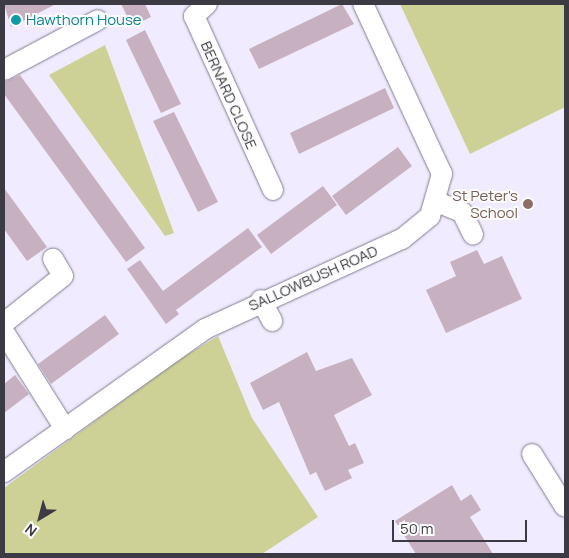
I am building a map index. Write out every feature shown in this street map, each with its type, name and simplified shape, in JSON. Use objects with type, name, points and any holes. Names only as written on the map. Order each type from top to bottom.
[{"type":"street","name":"BERNARD CLOSE","points":[[207,4],[194,16],[273,190]]},
{"type":"street","name":"SALLOWBUSH ROAD","points":[[4,472],[205,329],[261,300],[402,239],[419,229],[437,202],[442,174],[437,158],[363,4]]},
{"type":"street","points":[[4,70],[98,20]]},
{"type":"street","points":[[437,202],[462,212],[473,235]]},
{"type":"street","points":[[4,323],[63,276],[53,259]]},
{"type":"street","points":[[261,300],[272,321]]},
{"type":"street","points":[[4,332],[65,429]]},
{"type":"street","points":[[532,454],[565,507]]},
{"type":"green space","points":[[400,4],[565,4],[565,107],[470,154]]},
{"type":"green space","points":[[105,45],[174,233],[165,236],[49,75]]},
{"type":"green space","points":[[218,336],[252,418],[318,517],[262,554],[4,554],[4,488],[178,360]]},
{"type":"building","name":"Hawthorn House","points":[[4,4],[56,4],[11,27]]},
{"type":"building","points":[[121,4],[145,4],[151,17],[132,26]]},
{"type":"building","points":[[342,4],[354,24],[259,69],[249,49]]},
{"type":"building","points":[[145,30],[181,104],[161,113],[126,40]]},
{"type":"building","points":[[20,75],[145,248],[126,262],[4,94],[4,82]]},
{"type":"building","points":[[385,88],[394,108],[299,154],[290,133]]},
{"type":"building","points":[[174,112],[218,202],[198,212],[153,121]]},
{"type":"building","points":[[398,147],[412,166],[346,215],[332,196]]},
{"type":"building","points":[[323,186],[337,205],[271,254],[257,235]]},
{"type":"building","points":[[4,188],[47,247],[27,261],[4,229]]},
{"type":"building","points":[[248,228],[262,247],[176,310],[179,314],[166,324],[127,269],[140,260],[163,291]]},
{"type":"building","points":[[477,250],[484,264],[502,256],[522,299],[446,333],[426,290],[456,276],[450,262]]},
{"type":"building","points":[[105,315],[119,334],[51,384],[38,364]]},
{"type":"building","points":[[307,352],[316,371],[352,358],[372,395],[334,415],[349,446],[355,443],[364,463],[348,470],[352,478],[325,491],[316,472],[310,475],[279,402],[263,410],[250,383]]},
{"type":"building","points":[[15,375],[29,394],[4,413],[4,384]]},
{"type":"building","points":[[452,485],[461,501],[471,494],[481,510],[470,517],[493,554],[416,554],[395,521]]},
{"type":"place","name":"Hawthorn House","points":[[16,20]]},
{"type":"place","name":"St Peter's School","points":[[528,204]]}]
